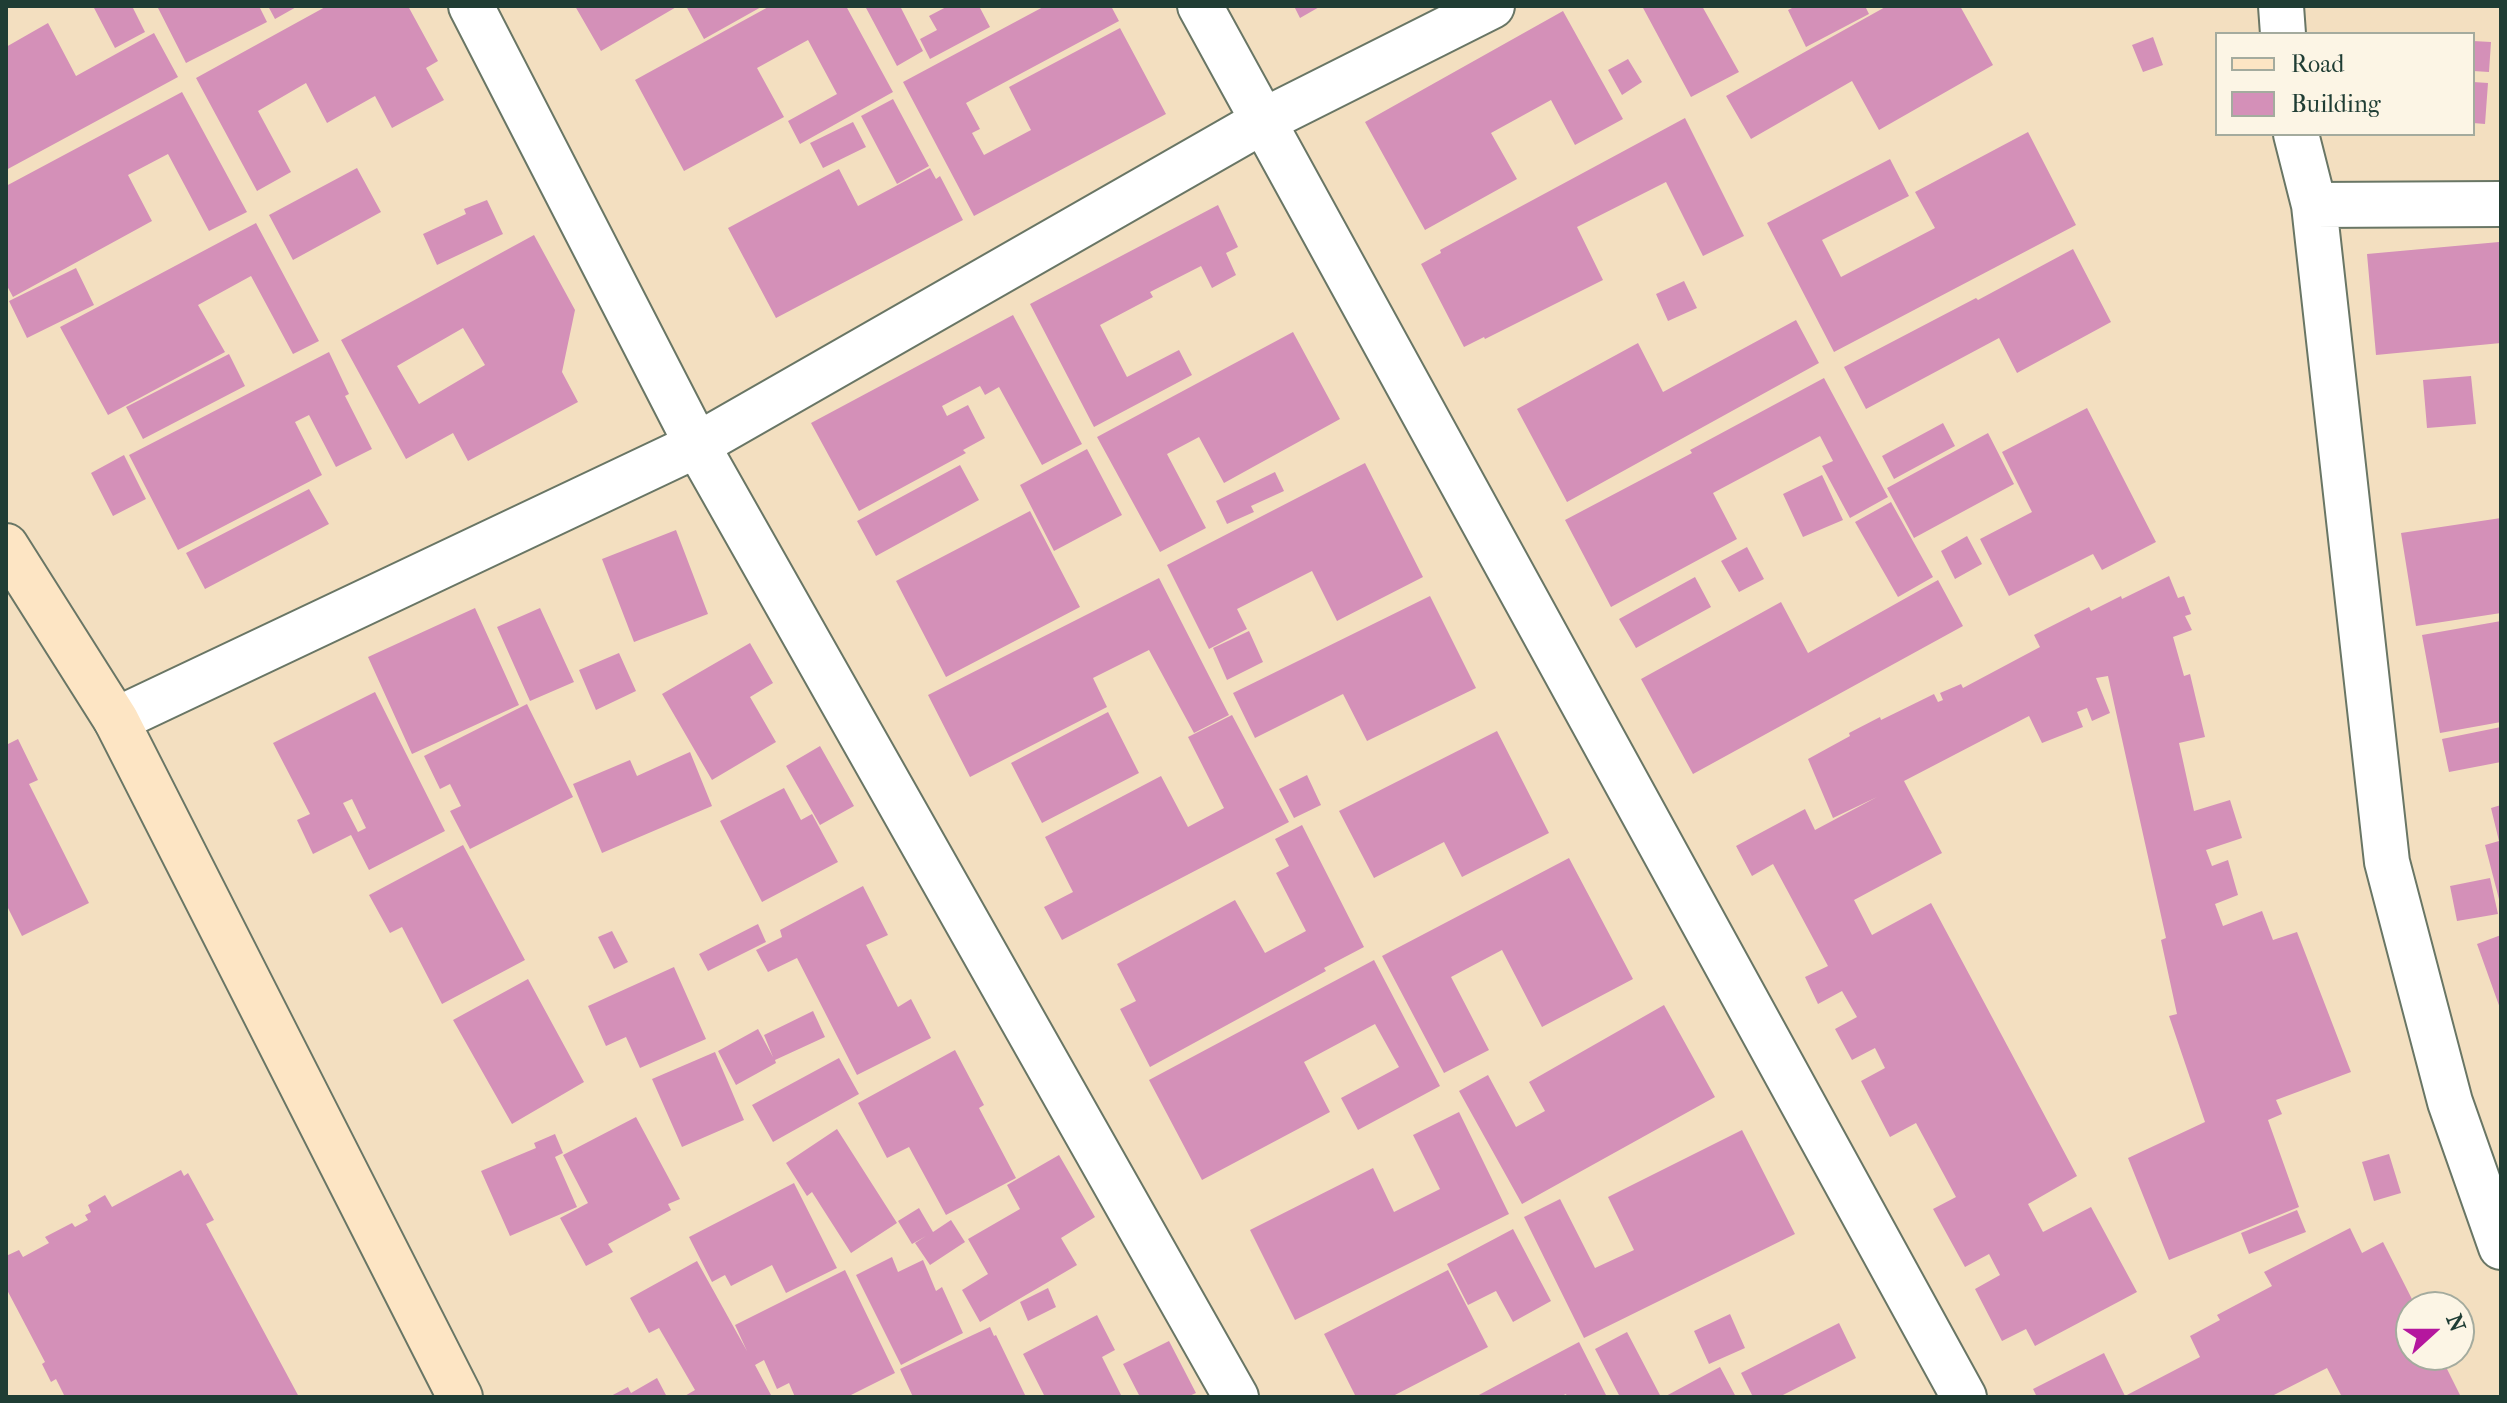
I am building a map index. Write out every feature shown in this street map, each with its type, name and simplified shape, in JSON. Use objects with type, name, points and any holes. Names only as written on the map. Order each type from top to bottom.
[{"type":"street","points":[[471,6],[697,445],[1236,1397]]},
{"type":"street","points":[[1200,6],[1964,1397]]},
{"type":"street","points":[[116,720],[697,445],[1265,120],[1492,6]]},
{"type":"street","points":[[2281,6],[2283,32]]},
{"type":"street","points":[[2297,136],[2314,205],[2387,862],[2450,1102],[2501,1247]]},
{"type":"street","points":[[2314,205],[2501,204]]},
{"type":"street","points":[[6,546],[116,720],[460,1397]]},
{"type":"building","points":[[93,6],[132,6],[145,32],[115,48]]},
{"type":"building","points":[[157,6],[259,6],[267,22],[186,63]]},
{"type":"building","points":[[268,6],[298,6],[275,19]]},
{"type":"building","points":[[327,6],[408,6],[438,61],[426,68],[444,100],[392,128],[375,96],[327,123],[306,83],[258,111],[291,172],[257,191],[196,78]]},
{"type":"building","points":[[575,6],[678,6],[601,51]]},
{"type":"building","points":[[686,6],[763,6],[704,39]]},
{"type":"building","points":[[770,6],[846,6],[893,92],[800,144],[788,121],[837,94],[808,40],[757,68],[784,117],[684,171],[635,80]]},
{"type":"building","points":[[865,6],[900,6],[923,51],[897,66]]},
{"type":"building","points":[[948,6],[979,6],[990,27],[930,59],[920,39],[937,30],[929,16]]},
{"type":"building","points":[[1045,6],[1111,6],[1119,21],[966,103],[980,129],[972,133],[984,155],[1031,130],[1009,87],[1120,28],[1166,114],[974,216],[903,82]]},
{"type":"building","points":[[1294,6],[1321,6],[1300,18]]},
{"type":"building","points":[[1642,6],[1702,6],[1739,72],[1691,97]]},
{"type":"building","points":[[1796,6],[1865,6],[1869,14],[1806,47],[1788,10]]},
{"type":"building","points":[[1887,6],[1960,6],[1993,65],[1879,130],[1852,81],[1751,139],[1726,96]]},
{"type":"building","points":[[1563,11],[1623,119],[1575,145],[1551,100],[1491,133],[1517,179],[1425,230],[1365,122]]},
{"type":"building","points":[[48,23],[76,76],[154,33],[178,77],[6,170],[6,47]]},
{"type":"building","points":[[2153,37],[2163,65],[2143,72],[2132,45]]},
{"type":"building","points":[[2475,41],[2491,42],[2489,72],[2475,71]]},
{"type":"building","points":[[1628,59],[1642,82],[1622,95],[1608,70]]},
{"type":"building","points":[[2475,82],[2488,83],[2485,124],[2475,123]]},
{"type":"building","points":[[182,92],[247,212],[209,231],[168,154],[128,175],[152,221],[13,297],[6,284],[6,186]]},
{"type":"building","points":[[893,99],[929,166],[897,184],[861,116]]},
{"type":"building","points":[[1685,118],[1744,236],[1703,256],[1666,182],[1577,227],[1603,280],[1464,347],[1421,264],[1441,253],[1440,250]]},
{"type":"building","points":[[853,122],[866,147],[823,168],[810,143]]},
{"type":"building","points":[[2028,132],[2076,225],[1834,352],[1767,223],[1890,159],[1909,196],[1822,240],[1841,277],[1935,228],[1915,192]]},
{"type":"building","points":[[357,168],[381,212],[293,260],[269,215]]},
{"type":"building","points":[[930,168],[936,179],[940,176],[963,220],[776,318],[728,228],[839,169],[858,206]]},
{"type":"building","points":[[487,200],[503,234],[437,265],[423,234],[466,214],[464,209]]},
{"type":"building","points":[[1218,205],[1238,247],[1226,253],[1236,275],[1212,288],[1201,266],[1150,292],[1153,297],[1100,325],[1127,377],[1179,350],[1192,375],[1094,427],[1030,304]]},
{"type":"building","points":[[256,223],[319,341],[293,354],[251,276],[198,305],[225,352],[108,415],[60,327]]},
{"type":"building","points":[[534,235],[575,310],[562,372],[578,402],[468,461],[453,433],[406,459],[341,340]],"holes":[[[463,328],[485,365],[419,404],[397,366]]]},
{"type":"building","points":[[2499,242],[2501,343],[2376,355],[2367,254]]},
{"type":"building","points":[[2073,249],[2111,322],[2017,373],[1999,338],[1866,409],[1844,367]]},
{"type":"building","points":[[76,268],[94,305],[27,338],[9,301]]},
{"type":"building","points":[[1684,281],[1697,308],[1668,321],[1656,294]]},
{"type":"building","points":[[1013,315],[1082,444],[1042,465],[999,387],[985,395],[980,386],[942,406],[947,416],[968,405],[985,438],[963,450],[966,453],[859,511],[811,423]]},
{"type":"building","points":[[1796,320],[1819,363],[1567,502],[1517,409],[1638,343],[1663,392]]},
{"type":"building","points":[[1293,332],[1340,419],[1224,483],[1199,437],[1167,454],[1206,528],[1160,552],[1097,437]]},
{"type":"building","points":[[329,352],[349,394],[345,396],[372,449],[336,467],[309,415],[295,422],[322,475],[178,550],[129,455]]},
{"type":"building","points":[[229,354],[245,386],[143,439],[126,407]]},
{"type":"building","points":[[2471,376],[2476,424],[2427,428],[2423,380]]},
{"type":"building","points":[[1824,378],[1888,497],[1850,518],[1822,466],[1833,461],[1820,436],[1713,493],[1737,539],[1611,607],[1565,520]]},
{"type":"building","points":[[2087,408],[2156,542],[2102,570],[2093,554],[2009,596],[1980,539],[2032,512],[2002,452]]},
{"type":"building","points":[[1943,423],[1955,446],[1894,479],[1882,456]]},
{"type":"building","points":[[1988,433],[2014,484],[1914,538],[1887,488]]},
{"type":"building","points":[[1087,449],[1122,515],[1054,551],[1020,485]]},
{"type":"building","points":[[124,455],[146,499],[113,516],[91,473]]},
{"type":"building","points":[[1365,463],[1423,577],[1337,621],[1312,571],[1237,609],[1247,629],[1209,649],[1167,565]]},
{"type":"building","points":[[960,465],[979,500],[876,556],[857,521]]},
{"type":"building","points":[[1275,472],[1284,491],[1251,506],[1254,512],[1227,524],[1216,501]]},
{"type":"building","points":[[1822,475],[1843,520],[1803,537],[1783,494]]},
{"type":"building","points":[[309,489],[329,524],[205,589],[186,553]]},
{"type":"building","points":[[1891,502],[1933,577],[1898,597],[1855,522]]},
{"type":"building","points":[[1030,511],[1080,607],[946,677],[896,581]]},
{"type":"building","points":[[2501,518],[2501,613],[2416,626],[2401,533]]},
{"type":"building","points":[[676,530],[708,614],[634,642],[602,559]]},
{"type":"building","points":[[1967,536],[1982,564],[1955,579],[1941,551]]},
{"type":"building","points":[[1747,547],[1764,579],[1739,592],[1721,561]]},
{"type":"building","points":[[2169,576],[2178,598],[2184,596],[2191,614],[2185,616],[2192,630],[2173,637],[2184,676],[2190,674],[2205,737],[2179,743],[2194,811],[2230,800],[2242,838],[2206,850],[2212,866],[2228,860],[2238,895],[2215,904],[2223,926],[2262,911],[2273,940],[2297,932],[2351,1072],[2276,1100],[2282,1114],[2268,1120],[2299,1207],[2169,1260],[2128,1158],[2205,1122],[2169,1016],[2177,1014],[2161,940],[2166,938],[2108,676],[2096,678],[2110,713],[2092,721],[2087,708],[2077,712],[2083,727],[2042,743],[2029,716],[1904,781],[1942,853],[1854,900],[1872,935],[1931,903],[2077,1176],[2028,1204],[2043,1232],[2091,1207],[2137,1292],[2035,1346],[2026,1329],[2002,1341],[1975,1289],[2000,1275],[1989,1254],[1965,1267],[1933,1209],[1956,1197],[1916,1123],[1890,1137],[1861,1081],[1885,1068],[1875,1048],[1852,1060],[1835,1029],[1857,1017],[1842,991],[1818,1004],[1805,977],[1828,966],[1773,864],[1752,876],[1736,846],[1805,809],[1815,830],[1877,797],[1833,818],[1808,759],[1850,736],[1849,733],[1934,694],[1938,702],[1943,700],[1940,693],[1961,684],[1963,688],[2040,647],[2034,635],[2089,607],[2091,611],[2121,596],[2122,599]]},
{"type":"building","points":[[1695,577],[1711,607],[1636,648],[1619,619]]},
{"type":"building","points":[[1159,578],[1229,715],[1194,733],[1149,650],[1093,678],[1107,707],[970,777],[928,695]]},
{"type":"building","points":[[1938,580],[1963,626],[1693,774],[1641,679],[1781,602],[1808,653]]},
{"type":"building","points":[[1430,596],[1476,688],[1367,741],[1343,694],[1255,738],[1233,693]]},
{"type":"building","points":[[475,608],[519,705],[412,754],[368,657]]},
{"type":"building","points":[[540,608],[574,682],[530,701],[497,627]]},
{"type":"building","points":[[2501,621],[2501,722],[2440,733],[2422,635]]},
{"type":"building","points":[[1249,631],[1263,662],[1227,680],[1213,648]]},
{"type":"building","points":[[750,643],[773,683],[750,697],[776,742],[712,780],[662,694]]},
{"type":"building","points":[[619,653],[636,691],[596,710],[579,670]]},
{"type":"building","points":[[375,692],[445,831],[369,870],[351,835],[313,854],[297,820],[310,814],[273,743]],"holes":[[[352,799],[366,828],[358,832],[343,803]]]},
{"type":"building","points":[[527,704],[573,797],[470,849],[450,811],[461,806],[450,784],[440,789],[424,756]]},
{"type":"building","points":[[1108,712],[1139,773],[1042,823],[1011,763]]},
{"type":"building","points":[[1232,715],[1289,822],[1062,940],[1044,907],[1073,892],[1045,837],[1161,776],[1188,827],[1224,808],[1188,737]]},
{"type":"building","points":[[2501,727],[2501,762],[2449,772],[2442,739]]},
{"type":"building","points":[[1497,731],[1549,833],[1462,877],[1444,842],[1374,878],[1339,811]]},
{"type":"building","points":[[18,739],[38,780],[29,784],[89,903],[22,936],[6,904],[6,745]]},
{"type":"building","points":[[820,746],[854,806],[820,825],[786,766]]},
{"type":"building","points":[[690,752],[712,806],[602,853],[573,784],[630,760],[637,776]]},
{"type":"building","points":[[1307,775],[1321,805],[1294,818],[1279,789]]},
{"type":"building","points":[[784,788],[801,820],[812,814],[838,862],[762,902],[720,821]]},
{"type":"building","points":[[2501,805],[2500,903],[2485,845],[2499,841],[2491,808]]},
{"type":"building","points":[[1302,825],[1364,947],[1150,1067],[1120,1009],[1136,1001],[1117,964],[1235,900],[1265,953],[1306,931],[1276,873],[1289,866],[1275,839]]},
{"type":"building","points":[[463,845],[525,960],[442,1004],[402,927],[390,933],[369,895]]},
{"type":"building","points":[[1569,858],[1633,979],[1542,1027],[1502,950],[1451,977],[1489,1050],[1444,1073],[1382,956]]},
{"type":"building","points":[[2490,878],[2498,914],[2457,921],[2450,886]]},
{"type":"building","points":[[863,886],[888,935],[866,945],[898,1007],[911,999],[931,1038],[857,1075],[797,958],[768,972],[756,950],[782,937],[780,930]]},
{"type":"building","points":[[758,924],[766,942],[708,971],[699,954]]},
{"type":"building","points":[[612,931],[628,962],[614,969],[598,937]]},
{"type":"building","points":[[2501,935],[2501,1011],[2477,944]]},
{"type":"building","points":[[1374,960],[1440,1086],[1358,1130],[1341,1098],[1399,1067],[1375,1024],[1304,1062],[1330,1112],[1202,1180],[1149,1080]]},
{"type":"building","points":[[674,967],[706,1039],[640,1068],[626,1037],[606,1046],[588,1006]]},
{"type":"building","points":[[528,979],[584,1082],[512,1124],[453,1020]]},
{"type":"building","points":[[1664,1005],[1715,1097],[1522,1204],[1459,1091],[1488,1075],[1516,1127],[1545,1111],[1529,1082]]},
{"type":"building","points":[[813,1011],[825,1037],[775,1060],[776,1063],[736,1085],[718,1051],[758,1029],[773,1057],[764,1035]]},
{"type":"building","points":[[955,1050],[984,1105],[979,1108],[1016,1178],[946,1215],[909,1147],[887,1158],[858,1103]]},
{"type":"building","points":[[715,1052],[744,1120],[682,1147],[652,1079]]},
{"type":"building","points":[[839,1058],[859,1094],[773,1142],[752,1105]]},
{"type":"building","points":[[1459,1112],[1509,1214],[1295,1320],[1250,1230],[1373,1168],[1394,1212],[1440,1189],[1413,1135]]},
{"type":"building","points":[[636,1117],[680,1199],[668,1204],[671,1210],[608,1244],[613,1252],[586,1266],[560,1218],[588,1203],[563,1155]]},
{"type":"building","points":[[837,1129],[897,1223],[851,1253],[812,1192],[807,1196],[786,1163]]},
{"type":"building","points":[[1742,1130],[1795,1234],[1584,1338],[1524,1217],[1560,1199],[1595,1268],[1634,1250],[1608,1197]]},
{"type":"building","points":[[555,1134],[563,1153],[555,1157],[577,1207],[510,1236],[481,1171],[536,1148],[534,1143]]},
{"type":"building","points":[[2389,1154],[2401,1193],[2374,1201],[2362,1162]]},
{"type":"building","points":[[1059,1155],[1095,1217],[1061,1238],[1077,1265],[980,1322],[962,1290],[988,1274],[968,1239],[1020,1209],[1007,1185]]},
{"type":"building","points":[[181,1170],[184,1176],[188,1173],[214,1220],[206,1224],[299,1397],[65,1397],[56,1379],[51,1382],[42,1364],[45,1362],[6,1288],[6,1256],[19,1250],[23,1257],[49,1243],[45,1237],[72,1223],[75,1227],[88,1220],[85,1215],[91,1212],[88,1205],[105,1195],[112,1207]]},
{"type":"building","points":[[794,1183],[837,1268],[786,1293],[772,1265],[731,1286],[725,1275],[712,1282],[689,1237]]},
{"type":"building","points":[[919,1208],[933,1232],[951,1220],[965,1242],[930,1265],[915,1243],[926,1236],[912,1244],[898,1221]]},
{"type":"building","points":[[2297,1210],[2306,1232],[2249,1254],[2241,1233]]},
{"type":"building","points":[[2350,1228],[2362,1253],[2383,1242],[2408,1291],[2395,1291],[2395,1371],[2448,1371],[2461,1397],[2342,1397],[2327,1368],[2270,1397],[2037,1397],[2033,1389],[2104,1353],[2125,1396],[2200,1357],[2190,1336],[2220,1320],[2217,1315],[2272,1286],[2264,1272]]},
{"type":"building","points":[[1513,1229],[1551,1301],[1513,1322],[1496,1291],[1468,1305],[1447,1264]]},
{"type":"building","points":[[892,1257],[898,1272],[923,1260],[936,1291],[942,1287],[963,1333],[901,1365],[856,1275]]},
{"type":"building","points":[[697,1261],[747,1351],[735,1325],[845,1270],[895,1373],[847,1397],[795,1397],[789,1383],[777,1389],[764,1360],[755,1365],[771,1395],[768,1397],[683,1397],[695,1390],[659,1328],[649,1333],[630,1298]]},
{"type":"building","points":[[1448,1270],[1488,1347],[1391,1397],[1356,1397],[1324,1334]]},
{"type":"building","points":[[1048,1288],[1056,1307],[1028,1321],[1020,1302]]},
{"type":"building","points":[[1730,1314],[1745,1348],[1709,1364],[1694,1331]]},
{"type":"building","points":[[1097,1315],[1115,1350],[1102,1357],[1122,1397],[1045,1397],[1023,1354]]},
{"type":"building","points":[[1839,1323],[1856,1358],[1779,1397],[1753,1397],[1741,1373]]},
{"type":"building","points":[[990,1327],[1026,1397],[913,1397],[900,1369]]},
{"type":"building","points":[[1627,1332],[1661,1397],[1620,1397],[1595,1349]]},
{"type":"building","points":[[1169,1341],[1196,1393],[1187,1397],[1140,1397],[1123,1364]]},
{"type":"building","points":[[1579,1342],[1607,1397],[1567,1397],[1566,1394],[1559,1397],[1475,1397]]},
{"type":"building","points":[[1720,1367],[1736,1397],[1664,1397]]},
{"type":"building","points":[[657,1378],[667,1397],[609,1397],[628,1387],[631,1393]]}]
